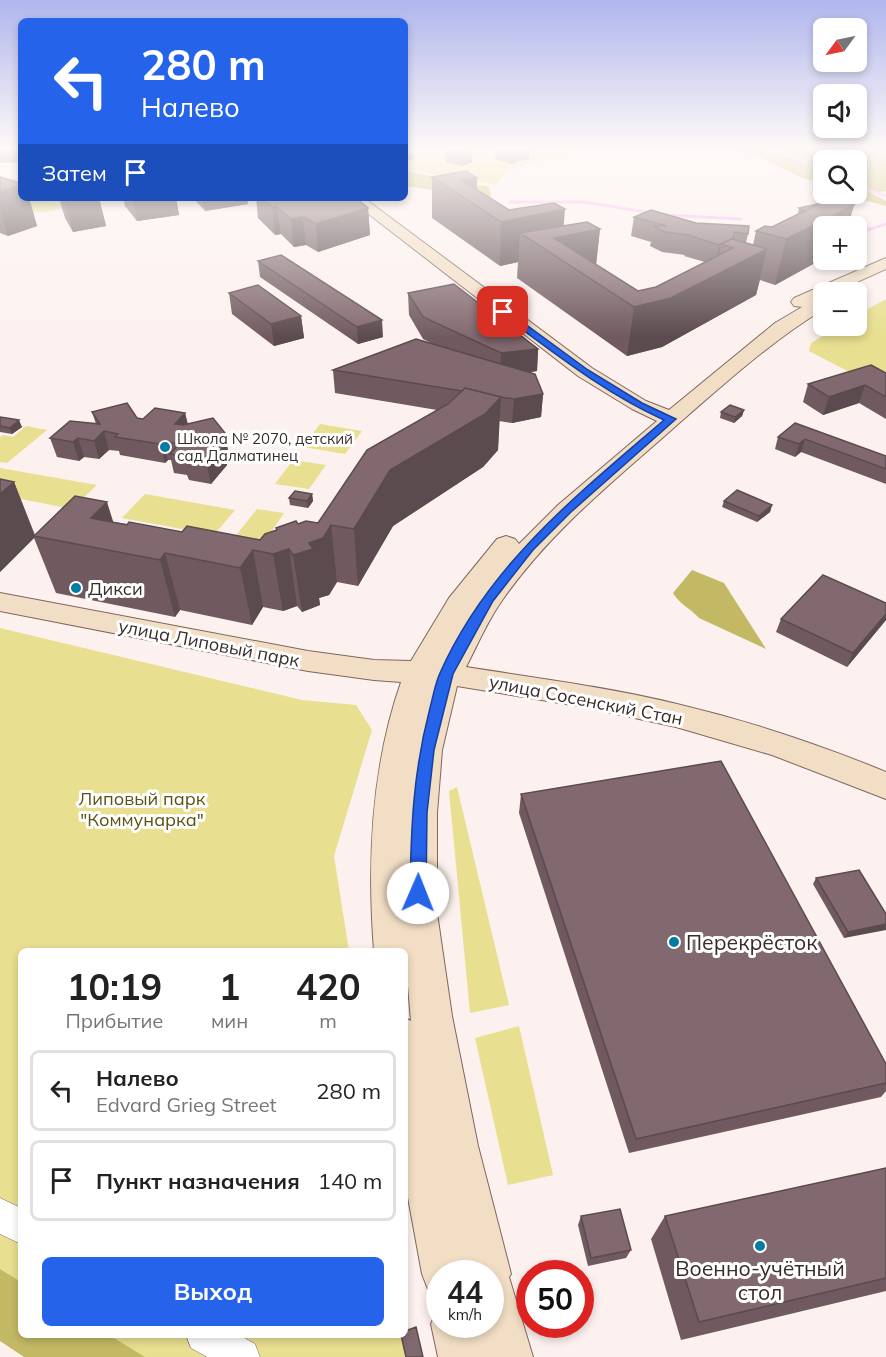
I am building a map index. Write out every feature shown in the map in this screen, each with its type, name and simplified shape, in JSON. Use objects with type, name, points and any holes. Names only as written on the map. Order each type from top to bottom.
[{"type":"main road","points":[[373,211],[585,372],[663,416]]},
{"type":"main road","points":[[394,948],[390,915],[391,811],[398,747],[433,673],[529,548],[746,338],[781,313],[813,295],[886,263]]},
{"type":"main road","points":[[865,282],[886,273]]},
{"type":"main road","points":[[663,416],[768,337],[813,308]]},
{"type":"main road","name":"улица Липовый парк","points":[[0,602],[309,662],[374,670],[433,673]]},
{"type":"main road","points":[[433,673],[420,813],[418,913],[431,1016],[455,1146],[483,1260]]},
{"type":"main road","name":"улица Сосенский Стан","points":[[433,673],[605,700],[699,721],[770,742],[886,786]]},
{"type":"main road","points":[[408,1058],[423,1154],[444,1260]]},
{"type":"main road","points":[[460,1338],[464,1357]]},
{"type":"main road","points":[[502,1338],[507,1357]]},
{"type":"street","points":[[0,1215],[18,1225]]},
{"type":"street","points":[[209,1338],[242,1357]]},
{"type":"green space","points":[[886,299],[886,391],[809,351],[811,343],[823,336],[867,336],[867,309]]},
{"type":"green space","points":[[320,424],[362,431],[345,454],[303,447]]},
{"type":"green space","points":[[26,426],[47,430],[7,463],[0,462],[0,437],[3,435],[13,437]]},
{"type":"green space","points":[[293,460],[326,465],[309,489],[275,484]]},
{"type":"green space","points":[[0,468],[97,485],[72,509],[0,495]]},
{"type":"green space","points":[[145,494],[235,510],[214,535],[122,518]]},
{"type":"green space","points":[[257,509],[284,513],[263,544],[234,538]]},
{"type":"green space","name":"Липовый парк \"Коммунарка\"","points":[[0,628],[302,700],[356,705],[372,730],[334,856],[349,948],[18,948],[18,1317],[0,1306]]},
{"type":"green space","points":[[457,787],[509,1005],[470,1013],[449,791]]},
{"type":"green space","points":[[519,1026],[553,1175],[508,1185],[475,1038]]},
{"type":"green space","points":[[408,1325],[412,1357],[84,1357],[52,1338],[408,1338]]},
{"type":"shaded area","points":[[692,570],[724,583],[766,649],[699,618],[679,601],[673,593]]},
{"type":"shaded area","points":[[0,1269],[18,1280],[18,1338],[114,1338],[145,1357],[24,1357],[0,1341]]},
{"type":"building","points":[[282,211],[357,211],[316,224],[303,217],[291,219]]},
{"type":"building","points":[[485,211],[554,211],[501,222]]},
{"type":"building","points":[[648,211],[656,211],[696,223],[749,226],[748,234],[734,232],[733,238],[719,245],[688,235],[690,235],[665,232],[653,226],[667,226],[634,217]]},
{"type":"building","points":[[804,211],[841,211],[832,216],[813,216],[813,226],[786,239],[756,231],[765,226],[772,227]]},
{"type":"building","points":[[587,222],[600,229],[554,238],[638,291],[656,287],[733,248],[721,244],[732,239],[767,249],[671,298],[634,307],[520,233]]},
{"type":"building","points":[[281,255],[382,320],[357,327],[258,261]]},
{"type":"building","points":[[454,284],[538,349],[501,353],[423,317],[408,293]]},
{"type":"building","points":[[258,285],[301,316],[271,324],[229,293]]},
{"type":"building","points":[[416,339],[535,374],[543,394],[514,399],[465,388],[462,391],[333,370]]},
{"type":"building","points":[[871,365],[886,373],[886,397],[865,385],[829,397],[808,384]]},
{"type":"building","points":[[465,388],[501,397],[485,414],[390,470],[354,529],[331,525],[323,538],[309,543],[313,549],[293,555],[289,549],[273,554],[253,550],[240,568],[165,553],[160,560],[34,536],[75,496],[107,502],[91,518],[127,525],[129,522],[182,532],[187,526],[260,540],[265,534],[277,530],[276,528],[296,521],[298,524],[306,521],[318,523],[367,450],[448,404]]},
{"type":"building","points":[[127,403],[137,418],[143,419],[155,408],[185,413],[175,424],[183,425],[213,418],[225,433],[193,441],[224,447],[207,465],[184,461],[188,457],[170,454],[179,444],[163,441],[160,444],[115,437],[118,434],[104,431],[94,441],[78,438],[73,442],[50,438],[70,421],[100,424],[92,412]]},
{"type":"building","points":[[730,405],[744,410],[735,417],[721,412]]},
{"type":"building","points":[[0,417],[19,420],[10,428],[0,426]]},
{"type":"building","points":[[795,423],[886,456],[886,469],[805,439],[799,444],[778,437]]},
{"type":"building","points":[[0,479],[14,482],[0,494]]},
{"type":"building","points":[[737,490],[772,505],[759,516],[724,501]]},
{"type":"building","points":[[295,491],[312,494],[307,501],[289,498]]},
{"type":"building","points":[[823,575],[886,603],[886,614],[853,653],[781,619]]},
{"type":"building","points":[[721,761],[886,1064],[886,1083],[636,1139],[521,794]]},
{"type":"building","points":[[859,870],[886,914],[886,924],[848,932],[816,878]]},
{"type":"building","points":[[886,1168],[886,1278],[699,1322],[665,1216]]},
{"type":"building","points":[[620,1209],[631,1250],[591,1258],[581,1216]]},
{"type":"building","points":[[416,1327],[423,1357],[406,1357],[402,1338],[408,1338],[408,1330]]},
{"type":"waterway","points":[[642,211],[652,213]]},
{"type":"waterway","points":[[665,215],[741,219]]},
{"type":"waterway","points":[[867,230],[886,224]]},
{"type":"place","name":"Школа № 2070, детский сад Далматинец","points":[[165,447]]},
{"type":"place","name":"Дикси","points":[[76,588]]},
{"type":"place","name":"Перекрёсток","points":[[674,942]]},
{"type":"place","name":"Военно-учётный стол","points":[[760,1246]]},
{"type":"route","points":[[418,893],[420,813],[426,750],[446,674],[488,600],[529,548],[567,510],[671,419],[639,405],[585,372],[503,312]]}]
